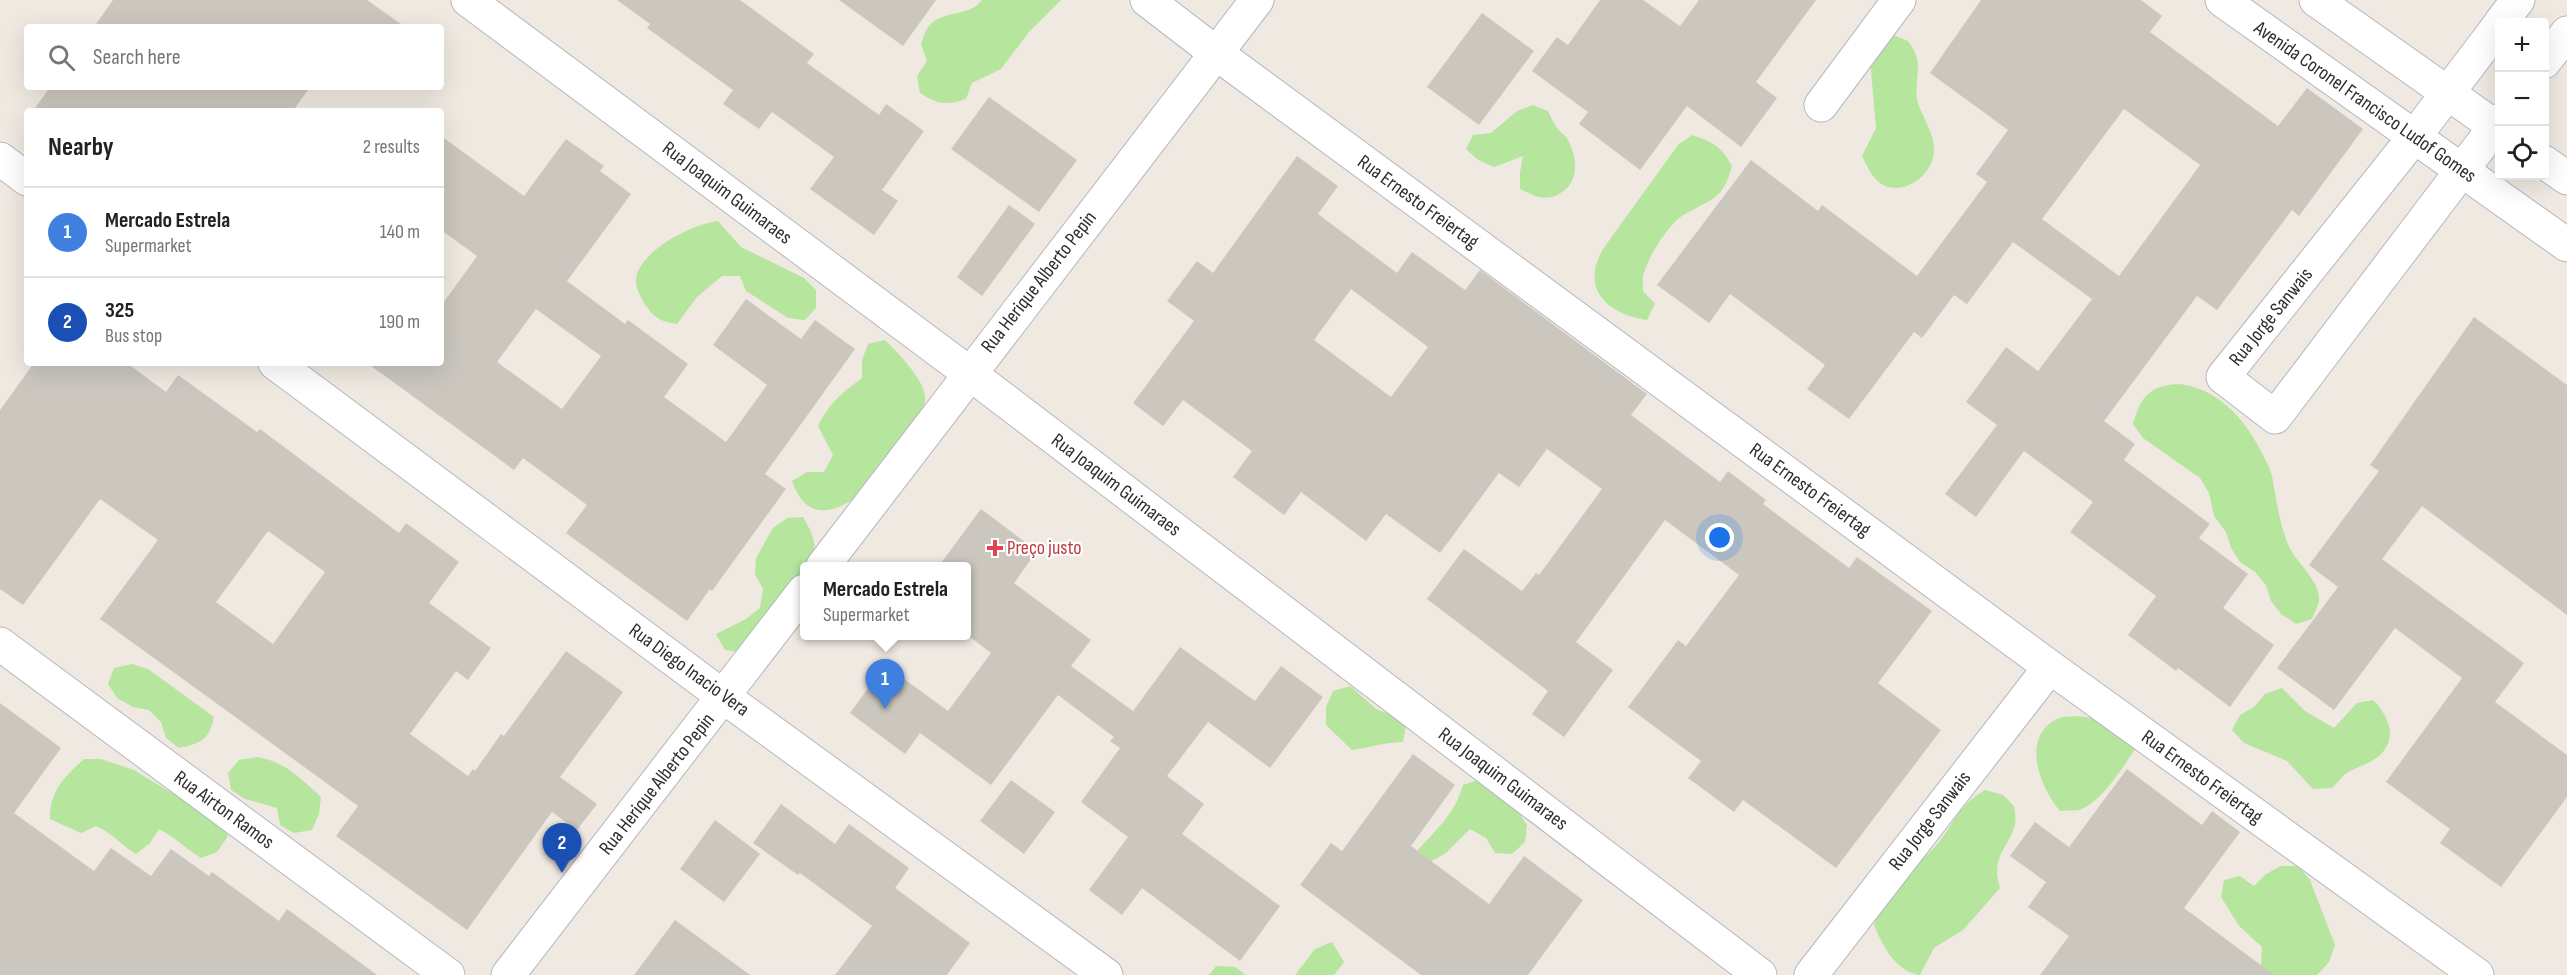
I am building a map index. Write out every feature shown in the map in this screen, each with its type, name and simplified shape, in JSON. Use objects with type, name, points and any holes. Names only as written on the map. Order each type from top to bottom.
[{"type":"street","name":"Rua Joaquim Guimaraes","points":[[468,0],[969,373],[1760,975]]},
{"type":"street","name":"Rua Ernesto Freiertag","points":[[1147,0],[2050,667],[2477,975]]},
{"type":"street","name":"Rua Herique Alberto Pepin","points":[[827,562],[969,373],[1257,0]]},
{"type":"street","points":[[1821,105],[1899,0]]},
{"type":"street","name":"Avenida Coronel Francisco Ludof Gomes","points":[[2222,0],[2567,245]]},
{"type":"street","points":[[2316,0],[2495,124]]},
{"type":"street","name":"Rua Jorge Sanwais","points":[[2504,18],[2518,0]]},
{"type":"street","name":"Rua Jorge Sanwais","points":[[2495,30],[2415,136],[2223,377],[2275,417],[2495,130]]},
{"type":"street","points":[[2549,56],[2567,33]]},
{"type":"street","points":[[0,159],[24,177]]},
{"type":"street","points":[[2549,165],[2567,178]]},
{"type":"street","name":"Rua Diego Inacio Vera","points":[[279,366],[724,697],[1106,975]]},
{"type":"street","name":"Rua Herique Alberto Pepin","points":[[508,975],[800,596]]},
{"type":"street","name":"Rua Airton Ramos","points":[[0,644],[448,975]]},
{"type":"street","name":"Rua Jorge Sanwais","points":[[1811,975],[2050,667]]},
{"type":"green space","points":[[982,0],[1061,0],[1029,32],[1001,69],[972,83],[966,99],[953,103],[932,100],[920,93],[917,76],[927,61],[921,44],[928,27],[941,18],[977,6]]},
{"type":"green space","points":[[1893,35],[1908,41],[1917,58],[1918,103],[1934,145],[1928,169],[1915,182],[1898,188],[1880,183],[1862,156],[1876,128],[1870,59]]},
{"type":"green space","points":[[1533,105],[1548,111],[1556,126],[1568,140],[1574,157],[1575,171],[1570,184],[1559,194],[1549,198],[1534,196],[1520,189],[1523,156],[1494,167],[1478,160],[1466,149],[1473,135],[1491,133],[1517,111]]},
{"type":"green space","points":[[1692,135],[1720,149],[1732,166],[1724,187],[1719,193],[1677,220],[1660,242],[1643,275],[1643,291],[1655,304],[1647,320],[1633,317],[1620,312],[1601,297],[1596,287],[1597,263],[1603,249],[1678,145]]},
{"type":"green space","points":[[718,221],[741,247],[804,278],[816,290],[816,308],[805,320],[788,318],[746,291],[740,276],[722,276],[697,297],[677,324],[666,322],[651,312],[641,298],[636,284],[639,270],[645,260],[682,233]]},
{"type":"green space","points":[[885,340],[903,358],[920,382],[925,396],[923,409],[886,469],[872,486],[839,507],[830,510],[812,508],[798,494],[792,481],[807,472],[824,472],[833,455],[818,426],[826,411],[837,399],[862,378],[862,360],[868,344]]},
{"type":"green space","points":[[2180,384],[2194,387],[2218,399],[2247,427],[2254,439],[2271,473],[2287,542],[2316,586],[2319,601],[2312,619],[2296,624],[2281,614],[2271,601],[2266,585],[2255,572],[2240,562],[2231,548],[2226,532],[2214,516],[2209,493],[2200,478],[2143,438],[2133,424],[2143,399],[2148,394],[2161,387]]},
{"type":"green space","points":[[803,517],[814,540],[812,562],[800,562],[800,581],[743,653],[725,650],[716,634],[746,619],[760,608],[763,589],[755,574],[756,558],[773,528],[787,518]]},
{"type":"green space","points":[[132,664],[148,669],[214,717],[207,736],[199,742],[179,748],[166,738],[161,722],[149,710],[133,707],[117,698],[108,684],[114,668]]},
{"type":"green space","points":[[1350,686],[1376,709],[1392,715],[1406,725],[1403,742],[1352,750],[1326,725],[1326,707],[1333,691]]},
{"type":"green space","points":[[2282,688],[2305,711],[2334,728],[2357,703],[2373,700],[2384,714],[2390,730],[2390,738],[2383,752],[2375,759],[2345,774],[2332,788],[2313,789],[2287,761],[2244,743],[2232,730],[2240,715],[2254,707],[2265,694]]},
{"type":"green space","points":[[2076,716],[2094,718],[2138,744],[2112,782],[2096,800],[2079,810],[2060,811],[2041,777],[2036,750],[2039,738],[2046,727],[2059,718]]},
{"type":"green space","points":[[258,757],[285,767],[321,797],[319,814],[312,830],[294,833],[280,825],[277,808],[245,799],[231,790],[228,773],[239,760]]},
{"type":"green space","points":[[84,759],[101,759],[134,770],[208,815],[221,825],[228,836],[217,852],[201,858],[159,829],[150,843],[136,854],[96,826],[81,833],[50,819],[55,792],[70,772]]},
{"type":"green space","points":[[1478,780],[1518,811],[1527,825],[1525,842],[1512,854],[1495,853],[1486,838],[1470,829],[1446,853],[1428,863],[1415,853],[1450,813],[1463,785]]},
{"type":"green space","points":[[1985,790],[2003,795],[2014,806],[2015,825],[1998,861],[2000,888],[1963,930],[1934,948],[1920,975],[1911,973],[1897,963],[1886,949],[1874,925],[1876,919],[1897,882],[1935,847],[1963,807]]},
{"type":"green space","points":[[2281,866],[2298,866],[2310,880],[2335,945],[2329,962],[2317,975],[2254,975],[2261,965],[2262,947],[2239,926],[2221,897],[2224,880],[2240,876],[2254,886],[2266,874]]},
{"type":"green space","points":[[1332,942],[1344,962],[1334,975],[1295,975],[1315,949]]},
{"type":"green space","points":[[1216,966],[1235,967],[1246,975],[1209,975]]},
{"type":"building","points":[[113,0],[367,0],[401,24],[96,24]]},
{"type":"building","points":[[617,0],[740,0],[814,54],[807,63],[879,115],[886,104],[924,131],[882,190],[898,201],[874,235],[810,189],[834,157],[772,112],[759,129],[723,104],[733,90],[647,28],[650,24]]},
{"type":"building","points":[[839,0],[936,0],[903,46]]},
{"type":"building","points":[[1600,0],[1643,0],[1680,26],[1699,0],[1816,0],[1756,82],[1777,98],[1741,147],[1687,106],[1640,170],[1579,124],[1588,112],[1532,71],[1557,37],[1568,45]]},
{"type":"building","points":[[1981,0],[2141,0],[2162,16],[2150,32],[2278,126],[2307,88],[2363,129],[2299,216],[2292,210],[2217,310],[2197,296],[2104,421],[2135,444],[2124,460],[2210,524],[2199,538],[2248,574],[2223,608],[2274,645],[2230,707],[2178,668],[2176,671],[2128,635],[2156,596],[2070,532],[2093,502],[2024,451],[1976,517],[1945,494],[1997,425],[1966,402],[2006,347],[2038,371],[2092,299],[2013,242],[1967,304],[1954,295],[1922,338],[1914,332],[1849,419],[1807,389],[1825,365],[1730,294],[1709,323],[1657,285],[1751,160],[1818,211],[1822,205],[1917,276],[1987,182],[1976,174],[2008,130],[1930,73]],"holes":[[[2124,109],[2200,165],[2119,276],[2042,219]]]},
{"type":"building","points":[[1482,13],[1534,51],[1479,125],[1427,87]]},
{"type":"building","points":[[48,90],[308,90],[295,108],[35,108]]},
{"type":"building","points":[[989,97],[1077,160],[1039,212],[951,149]]},
{"type":"building","points":[[444,138],[524,196],[566,139],[604,166],[600,171],[631,194],[567,281],[625,324],[628,320],[688,364],[664,397],[726,442],[767,385],[713,345],[746,299],[801,339],[815,320],[855,349],[765,474],[786,489],[712,591],[710,589],[687,621],[566,533],[587,505],[523,458],[514,470],[371,366],[444,366],[444,302],[477,256],[444,232]],"holes":[[[536,309],[601,356],[562,409],[497,362]]]},
{"type":"building","points":[[1297,156],[1338,186],[1318,214],[1397,273],[1412,252],[1465,290],[1480,270],[1647,394],[1631,415],[1720,482],[1728,471],[1766,500],[1763,504],[1849,568],[1857,557],[1932,611],[1878,683],[1941,730],[1836,868],[1743,800],[1734,812],[1688,778],[1701,761],[1628,707],[1678,640],[1686,646],[1739,575],[1665,520],[1576,642],[1613,670],[1564,737],[1532,714],[1548,691],[1427,599],[1464,549],[1522,591],[1536,573],[1539,575],[1602,489],[1547,449],[1519,487],[1499,473],[1440,553],[1386,514],[1366,541],[1301,492],[1284,515],[1233,477],[1252,451],[1183,400],[1163,426],[1133,403],[1194,321],[1167,301],[1197,261],[1213,273]],"holes":[[[1351,289],[1428,347],[1391,397],[1314,340]]]},
{"type":"building","points":[[1009,205],[1035,224],[982,296],[957,277]]},
{"type":"building","points":[[2474,317],[2567,385],[2567,615],[2422,506],[2382,559],[2524,663],[2495,702],[2567,755],[2567,797],[2501,887],[2440,843],[2450,829],[2386,782],[2462,678],[2395,628],[2334,710],[2277,668],[2338,587],[2309,565],[2379,471],[2370,465]]},
{"type":"building","points":[[32,366],[131,366],[166,392],[178,375],[257,432],[260,429],[399,533],[406,523],[459,562],[429,603],[491,648],[468,680],[456,671],[410,734],[468,776],[473,769],[475,771],[501,734],[504,736],[566,651],[623,692],[560,777],[597,804],[577,830],[552,812],[467,930],[336,836],[358,806],[100,619],[158,540],[100,499],[23,605],[0,589],[0,410]],"holes":[[[268,531],[325,572],[273,644],[216,602]]]},
{"type":"building","points":[[981,509],[1037,551],[1014,583],[1091,640],[1071,666],[1133,711],[1180,647],[1255,701],[1281,666],[1323,697],[1270,768],[1208,722],[1167,776],[1204,804],[1182,834],[1280,906],[1240,961],[1142,888],[1122,915],[1089,890],[1128,837],[1081,802],[1120,748],[1110,741],[1114,737],[1058,695],[991,785],[920,733],[905,754],[850,713],[885,665],[948,711],[991,653],[971,638],[971,562],[942,562]]},
{"type":"building","points":[[0,703],[61,748],[14,813],[94,871],[111,848],[151,876],[171,849],[209,876],[212,872],[279,921],[287,909],[377,975],[0,975]]},
{"type":"building","points":[[1413,754],[1455,785],[1411,846],[1489,904],[1524,856],[1583,900],[1528,975],[1421,975],[1300,885],[1331,843],[1342,851]]},
{"type":"building","points":[[2127,769],[2202,825],[2212,811],[2240,832],[2184,908],[2274,975],[2040,975],[2069,936],[2028,907],[2046,882],[2010,856],[2035,822],[2069,847]]},
{"type":"building","points":[[1011,780],[1055,812],[1024,854],[980,821]]},
{"type":"building","points":[[781,804],[835,844],[849,824],[909,868],[895,888],[970,943],[947,975],[835,975],[872,926],[800,873],[798,875],[753,843]]},
{"type":"building","points":[[715,820],[760,854],[724,902],[680,869]]},
{"type":"building","points":[[675,920],[750,975],[634,975]]},
{"type":"place","name":"Preço justo","points":[[995,548]]},
{"type":"place","name":"Mercado Estrela","points":[[885,709]]},
{"type":"place","name":"325","points":[[562,873]]}]
